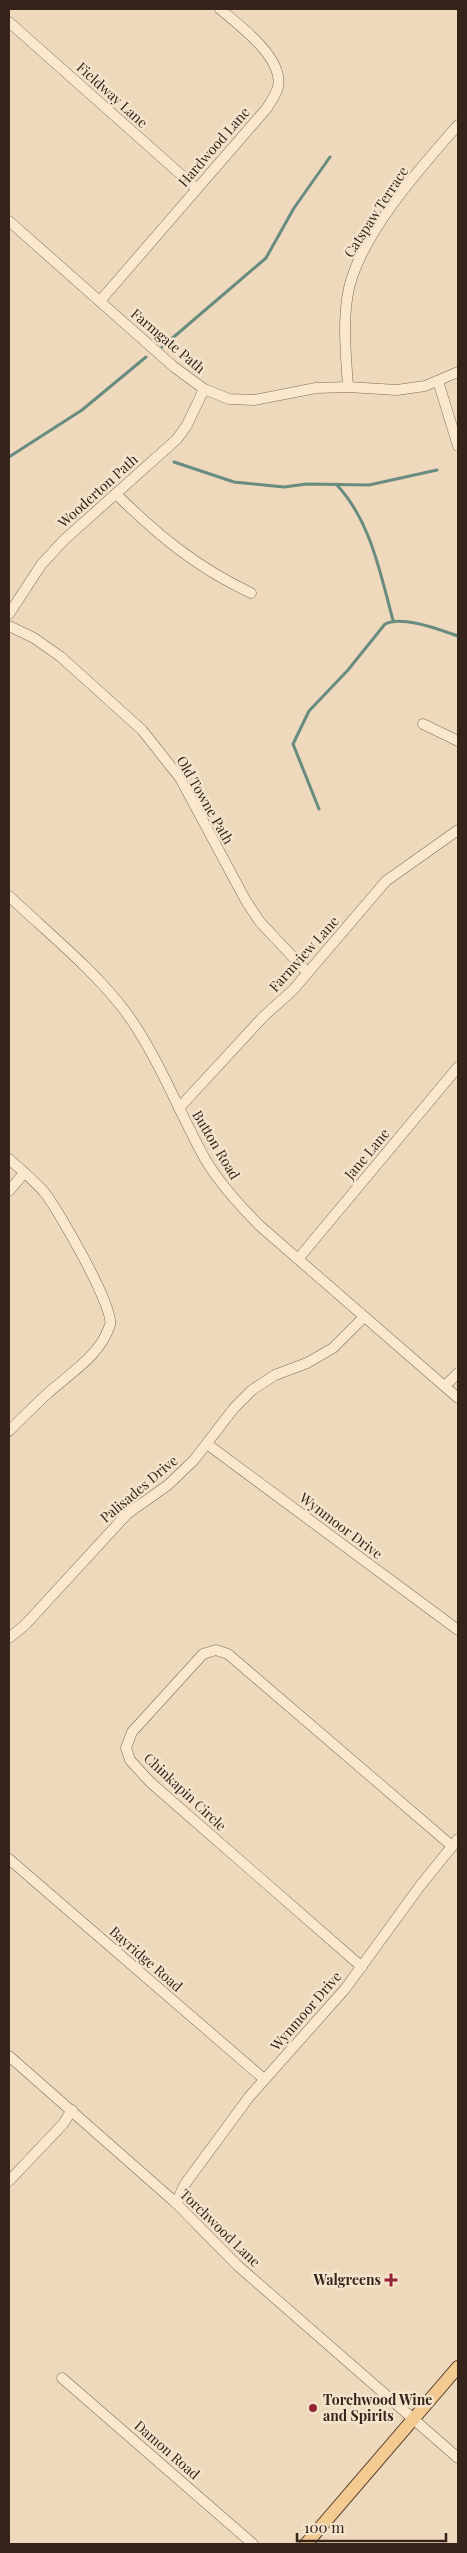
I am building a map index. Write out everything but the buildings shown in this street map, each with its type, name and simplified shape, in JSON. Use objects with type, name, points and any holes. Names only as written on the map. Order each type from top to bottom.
[{"type":"main road","points":[[306,2544],[458,2368]]},
{"type":"street","name":"Hardwood Lane","points":[[100,301],[267,108],[278,86],[278,77],[271,57],[220,9]]},
{"type":"street","name":"Fieldway Lane","points":[[9,22],[196,188]]},
{"type":"street","name":"Catspaw Terrace","points":[[348,387],[346,318],[349,290],[354,271],[361,256],[419,170],[458,125]]},
{"type":"street","name":"Farmgate Path","points":[[9,221],[204,389],[240,401],[275,398],[316,388],[348,387],[397,390],[425,386],[458,372]]},
{"type":"street","points":[[438,380],[458,446]]},
{"type":"street","name":"Wooderton Path","points":[[9,614],[40,565],[177,439],[188,425],[204,389]]},
{"type":"street","points":[[116,494],[169,544],[221,579],[251,593]]},
{"type":"street","name":"Old Towne Path","points":[[9,626],[34,638],[61,658],[142,730],[180,778],[246,901],[260,922],[307,972]]},
{"type":"street","points":[[423,724],[458,741]]},
{"type":"street","name":"Farmview Lane","points":[[179,1108],[307,972],[386,881],[458,830]]},
{"type":"street","name":"Button Road","points":[[9,896],[75,957],[126,1012],[206,1160],[223,1185],[260,1226],[458,1398]]},
{"type":"street","name":"Jane Lane","points":[[298,1259],[458,1067]]},
{"type":"street","points":[[9,1159],[44,1193],[60,1217],[107,1305],[110,1324],[102,1342],[90,1358],[46,1394],[9,1431]]},
{"type":"street","points":[[9,1191],[24,1173]]},
{"type":"street","name":"Palisades Drive","points":[[9,1638],[25,1625],[127,1514],[168,1485],[207,1444],[234,1408],[252,1390],[275,1375],[307,1363],[333,1348],[364,1317]]},
{"type":"street","points":[[444,1386],[458,1373]]},
{"type":"street","name":"Wynmoor Drive","points":[[207,1444],[458,1630]]},
{"type":"street","name":"Chinkapin Circle","points":[[362,1967],[150,1782],[130,1760],[126,1748],[132,1732],[203,1654],[216,1650],[228,1654],[455,1842]]},
{"type":"street","name":"Wynmoor Drive","points":[[176,2203],[185,2184],[264,2079],[317,2022],[362,1967],[455,1842]]},
{"type":"street","name":"Bayridge Road","points":[[9,1859],[264,2079]]},
{"type":"street","name":"Torchwood Lane","points":[[9,2056],[176,2203],[237,2265],[458,2458]]},
{"type":"street","points":[[9,2181],[63,2124],[72,2110]]},
{"type":"street","name":"Damon Road","points":[[62,2378],[253,2544]]},
{"type":"waterway","points":[[162,347],[266,258],[294,208],[330,157]]},
{"type":"waterway","points":[[9,457],[82,410],[146,357]]},
{"type":"waterway","points":[[174,462],[234,482],[284,487],[307,484],[369,485],[437,470]]},
{"type":"waterway","points":[[336,484],[358,514],[366,531],[373,548],[393,620]]},
{"type":"waterway","points":[[319,809],[293,744],[309,711],[348,670],[385,624],[401,621],[411,622],[458,636]]},
{"type":"place","name":"Walgreens","points":[[391,2280]]},
{"type":"place","name":"Torchwood Wine and Spirits","points":[[313,2408]]}]
